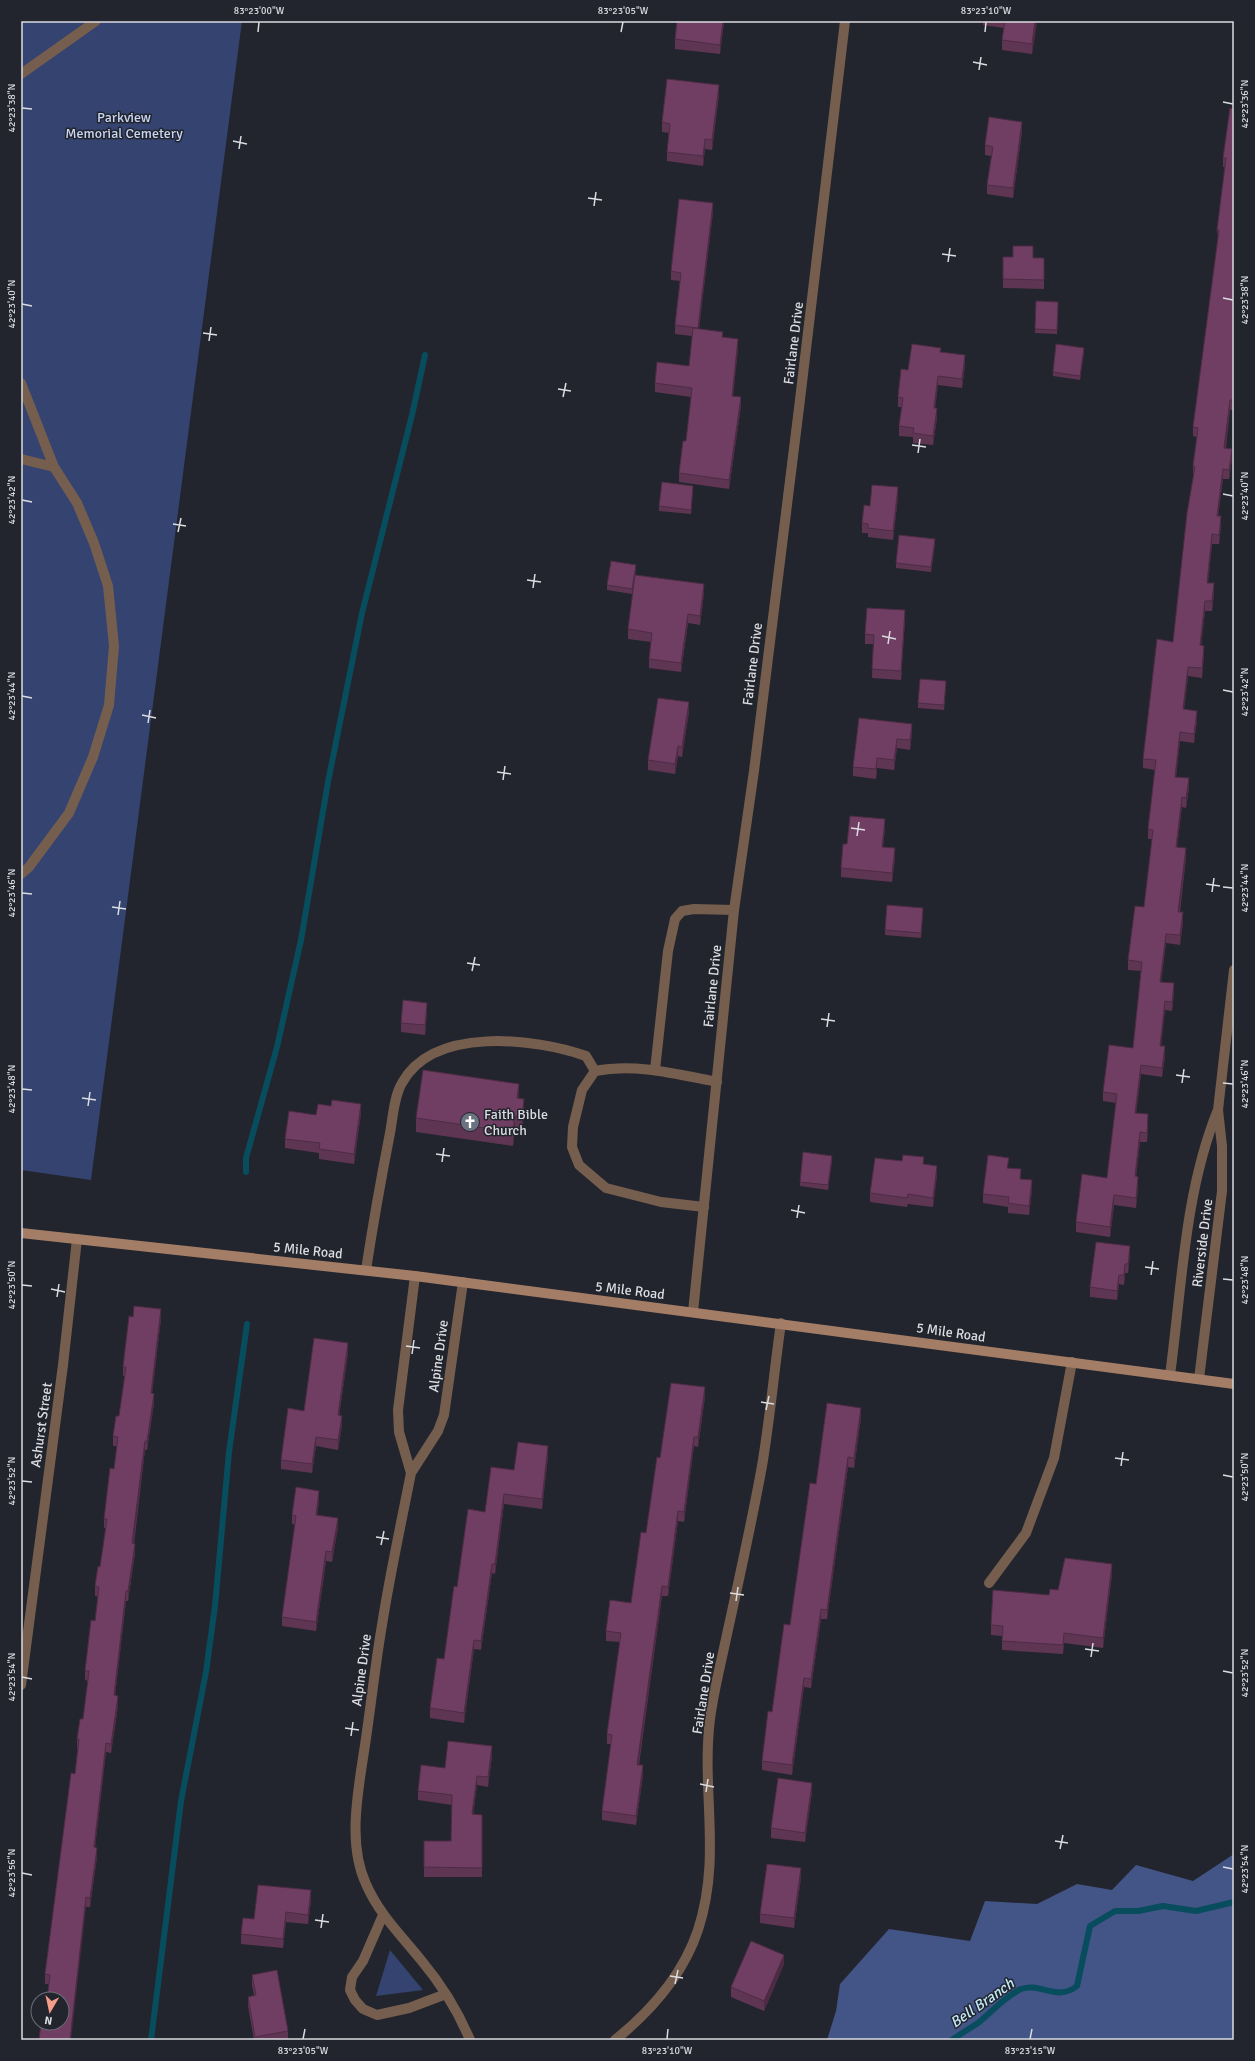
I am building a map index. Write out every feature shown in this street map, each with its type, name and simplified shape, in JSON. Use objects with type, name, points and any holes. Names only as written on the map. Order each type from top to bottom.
[{"type":"main road","name":"5 Mile Road","points":[[21,1233],[415,1276],[781,1323],[1234,1384]]},
{"type":"street","points":[[21,74],[96,21]]},
{"type":"street","name":"Fairlane Drive","points":[[693,1312],[734,910],[754,771],[845,21]]},
{"type":"street","points":[[21,383],[54,467],[77,502],[94,543],[108,586],[114,646],[109,705],[93,757],[69,814],[29,867],[21,874]]},
{"type":"street","points":[[21,459],[54,467]]},
{"type":"street","points":[[655,1070],[668,951],[675,919],[682,911],[694,909],[734,910]]},
{"type":"street","name":"Riverside Drive","points":[[1199,1379],[1222,1191],[1222,1146],[1218,1110],[1234,970]]},
{"type":"street","points":[[366,1270],[378,1191],[397,1100],[401,1084],[413,1067],[431,1054],[450,1046],[485,1042],[526,1042],[569,1050],[586,1056],[595,1071]]},
{"type":"street","points":[[704,1207],[661,1202],[606,1188],[579,1165],[572,1147],[573,1127],[582,1090],[595,1071],[610,1068],[636,1067],[717,1082]]},
{"type":"street","name":"Riverside Drive","points":[[1170,1375],[1193,1188],[1205,1142],[1218,1110]]},
{"type":"street","name":"Ashurst Street","points":[[21,1685],[63,1365],[77,1239]]},
{"type":"street","name":"Alpine Drive","points":[[411,1473],[399,1432],[398,1410],[415,1276]]},
{"type":"street","name":"Alpine Drive","points":[[463,1282],[444,1415],[438,1431],[411,1473],[382,1626],[356,1815],[360,1867],[365,1884],[393,1929],[420,1959],[446,1994],[470,2040]]},
{"type":"street","name":"Fairlane Drive","points":[[615,2040],[639,2020],[664,1992],[685,1960],[705,1908],[711,1863],[712,1827],[707,1765],[710,1718],[762,1465],[781,1323]]},
{"type":"street","points":[[989,1583],[1026,1533],[1054,1458],[1072,1362]]},
{"type":"street","points":[[384,1915],[366,1955],[352,1978],[350,1990],[355,2000],[363,2009],[377,2015],[409,2008],[446,1994]]},
{"type":"green space","name":"Parkview Memorial Cemetery","points":[[21,21],[242,21],[91,1180],[21,1170]]},
{"type":"green space","points":[[390,1950],[423,1990],[376,1996]]},
{"type":"shaded area","points":[[1234,1854],[1234,2040],[827,2040],[836,2011],[840,1984],[889,1929],[970,1941],[985,1901],[1037,1904],[1077,1884],[1112,1890],[1136,1865],[1193,1881]]},
{"type":"building","points":[[677,21],[723,21],[720,45],[675,39]]},
{"type":"building","points":[[1005,21],[1035,21],[1032,44],[1002,40]]},
{"type":"building","points":[[667,79],[719,85],[712,140],[705,139],[703,156],[667,152],[670,124],[662,122]]},
{"type":"building","points":[[1230,108],[1234,109],[1234,400],[1230,400],[1224,448],[1232,449],[1229,470],[1223,469],[1217,516],[1221,516],[1219,535],[1212,534],[1207,583],[1214,583],[1212,601],[1205,601],[1200,645],[1204,646],[1202,668],[1188,667],[1183,709],[1197,711],[1194,734],[1180,732],[1175,777],[1189,778],[1186,798],[1182,797],[1176,847],[1186,848],[1178,912],[1183,912],[1180,935],[1166,934],[1160,982],[1174,983],[1172,1002],[1165,1001],[1160,1046],[1165,1046],[1162,1068],[1141,1065],[1135,1113],[1148,1114],[1147,1133],[1140,1132],[1135,1176],[1138,1177],[1136,1198],[1114,1195],[1110,1227],[1076,1222],[1082,1174],[1107,1178],[1117,1094],[1103,1092],[1109,1045],[1133,1048],[1142,962],[1128,960],[1135,906],[1144,907],[1153,830],[1148,829],[1156,760],[1143,759],[1157,639],[1173,642],[1187,513],[1195,467],[1193,466],[1198,428],[1193,427],[1219,230],[1217,230],[1226,158],[1223,158]]},
{"type":"building","points":[[989,117],[1022,122],[1013,188],[987,185],[993,147],[985,145]]},
{"type":"building","points":[[679,199],[713,203],[698,328],[675,325],[681,273],[671,271]]},
{"type":"building","points":[[1013,246],[1033,246],[1033,258],[1044,258],[1044,280],[1003,279],[1003,257],[1013,257]]},
{"type":"building","points":[[1036,301],[1058,302],[1057,330],[1035,329]]},
{"type":"building","points":[[693,328],[723,332],[722,337],[738,339],[732,396],[741,397],[729,480],[679,473],[683,441],[686,441],[692,388],[655,383],[657,362],[689,366]]},
{"type":"building","points":[[912,344],[941,348],[940,352],[965,355],[962,379],[938,376],[934,408],[937,408],[933,436],[913,433],[914,428],[899,426],[903,398],[898,397],[901,369],[908,370]]},
{"type":"building","points":[[1056,344],[1084,348],[1080,376],[1053,372]]},
{"type":"building","points":[[662,482],[693,486],[691,510],[659,506]]},
{"type":"building","points":[[872,485],[898,487],[893,531],[868,528],[868,524],[862,523],[864,505],[870,506]]},
{"type":"building","points":[[899,535],[935,539],[931,567],[896,563]]},
{"type":"building","points":[[611,561],[636,565],[632,589],[607,585]]},
{"type":"building","points":[[635,575],[704,584],[700,616],[688,614],[681,663],[649,659],[652,633],[628,629]]},
{"type":"building","points":[[867,608],[905,610],[901,671],[872,669],[874,635],[865,634]]},
{"type":"building","points":[[920,679],[946,681],[944,705],[918,703]]},
{"type":"building","points":[[658,698],[689,702],[682,747],[678,746],[675,764],[648,760]]},
{"type":"building","points":[[859,718],[912,724],[910,740],[897,739],[894,760],[877,758],[876,769],[853,767]]},
{"type":"building","points":[[850,816],[885,819],[882,847],[895,848],[892,873],[841,868],[843,844],[847,844]]},
{"type":"building","points":[[887,905],[923,908],[921,933],[885,930]]},
{"type":"building","points":[[403,1000],[427,1003],[425,1025],[401,1023]]},
{"type":"building","name":"Faith Bible Church","points":[[423,1070],[519,1084],[517,1098],[524,1099],[522,1117],[515,1116],[513,1132],[416,1118]]},
{"type":"building","points":[[332,1100],[361,1104],[354,1154],[319,1149],[320,1143],[285,1139],[289,1111],[316,1115],[318,1104],[331,1106]]},
{"type":"building","points":[[803,1152],[832,1156],[828,1185],[800,1182]]},
{"type":"building","points":[[903,1155],[924,1157],[923,1164],[937,1166],[933,1198],[908,1194],[907,1198],[870,1193],[875,1158],[902,1161]]},
{"type":"building","points":[[988,1155],[1009,1158],[1007,1168],[1021,1169],[1020,1179],[1032,1180],[1029,1206],[1008,1203],[1009,1197],[983,1194]]},
{"type":"building","points":[[1096,1242],[1130,1246],[1128,1264],[1125,1264],[1124,1275],[1119,1275],[1117,1291],[1090,1287]]},
{"type":"building","points":[[134,1306],[161,1309],[151,1393],[154,1394],[147,1441],[145,1441],[132,1543],[135,1544],[128,1591],[126,1591],[114,1695],[118,1696],[111,1744],[106,1743],[94,1847],[97,1848],[90,1898],[86,1897],[70,2040],[39,2040],[40,2031],[70,2031],[70,1991],[48,1991],[50,1975],[45,1974],[71,1773],[75,1774],[79,1739],[77,1739],[80,1719],[83,1719],[89,1671],[85,1671],[91,1620],[95,1621],[99,1587],[95,1586],[98,1566],[100,1567],[107,1519],[104,1519],[110,1468],[114,1469],[118,1437],[113,1436],[116,1416],[119,1416],[126,1367],[123,1367],[129,1316],[133,1317]]},
{"type":"building","points":[[314,1338],[348,1343],[338,1415],[342,1416],[338,1440],[316,1437],[312,1464],[281,1460],[288,1408],[304,1411]]},
{"type":"building","points":[[671,1383],[705,1387],[698,1437],[694,1437],[684,1512],[678,1511],[668,1587],[662,1586],[637,1765],[643,1765],[636,1816],[602,1811],[612,1735],[607,1734],[621,1633],[606,1631],[610,1600],[631,1603],[641,1532],[646,1533],[657,1457],[660,1458]]},
{"type":"building","points":[[827,1403],[861,1408],[854,1458],[848,1457],[827,1610],[821,1609],[811,1679],[804,1678],[792,1765],[762,1761],[768,1711],[772,1712],[784,1624],[790,1625],[810,1483],[816,1484]]},
{"type":"building","points":[[518,1442],[548,1446],[542,1499],[504,1494],[495,1564],[492,1564],[481,1641],[474,1640],[464,1713],[430,1708],[437,1658],[444,1659],[454,1586],[457,1587],[468,1509],[485,1512],[491,1467],[514,1470]]},
{"type":"building","points":[[296,1487],[319,1491],[316,1515],[338,1518],[332,1552],[326,1551],[316,1622],[282,1617],[296,1516],[292,1515]]},
{"type":"building","points":[[1065,1558],[1112,1564],[1103,1638],[1064,1633],[1063,1645],[1002,1641],[1003,1626],[991,1625],[993,1590],[1049,1595],[1050,1589],[1058,1590]]},
{"type":"building","points":[[448,1741],[492,1746],[488,1777],[477,1776],[472,1814],[482,1815],[482,1868],[424,1867],[424,1841],[451,1841],[452,1795],[418,1791],[421,1765],[445,1768]]},
{"type":"building","points":[[778,1778],[812,1783],[805,1833],[771,1828]]},
{"type":"building","points":[[767,1864],[801,1868],[794,1918],[760,1914]]},
{"type":"building","points":[[258,1885],[311,1890],[308,1915],[286,1912],[283,1939],[241,1934],[243,1918],[254,1919]]},
{"type":"building","points":[[751,1941],[784,1955],[764,2001],[731,1987]]},
{"type":"building","points":[[277,1970],[288,2031],[255,2037],[248,1997],[256,1995],[252,1975]]},
{"type":"waterway","points":[[246,1172],[246,1158],[277,1047],[301,940],[328,782],[362,613],[412,415],[425,355]]},
{"type":"waterway","points":[[151,2040],[181,1801],[206,1672],[215,1606],[229,1452],[247,1324]]},
{"type":"waterway","name":"Bell Branch","points":[[952,2040],[978,2023],[1004,2000],[1021,1989],[1035,1988],[1062,1992],[1077,1986],[1090,1926],[1115,1911],[1138,1911],[1163,1906],[1196,1911],[1234,1902]]},
{"type":"place","name":"Faith Bible Church","points":[[470,1122]]}]
